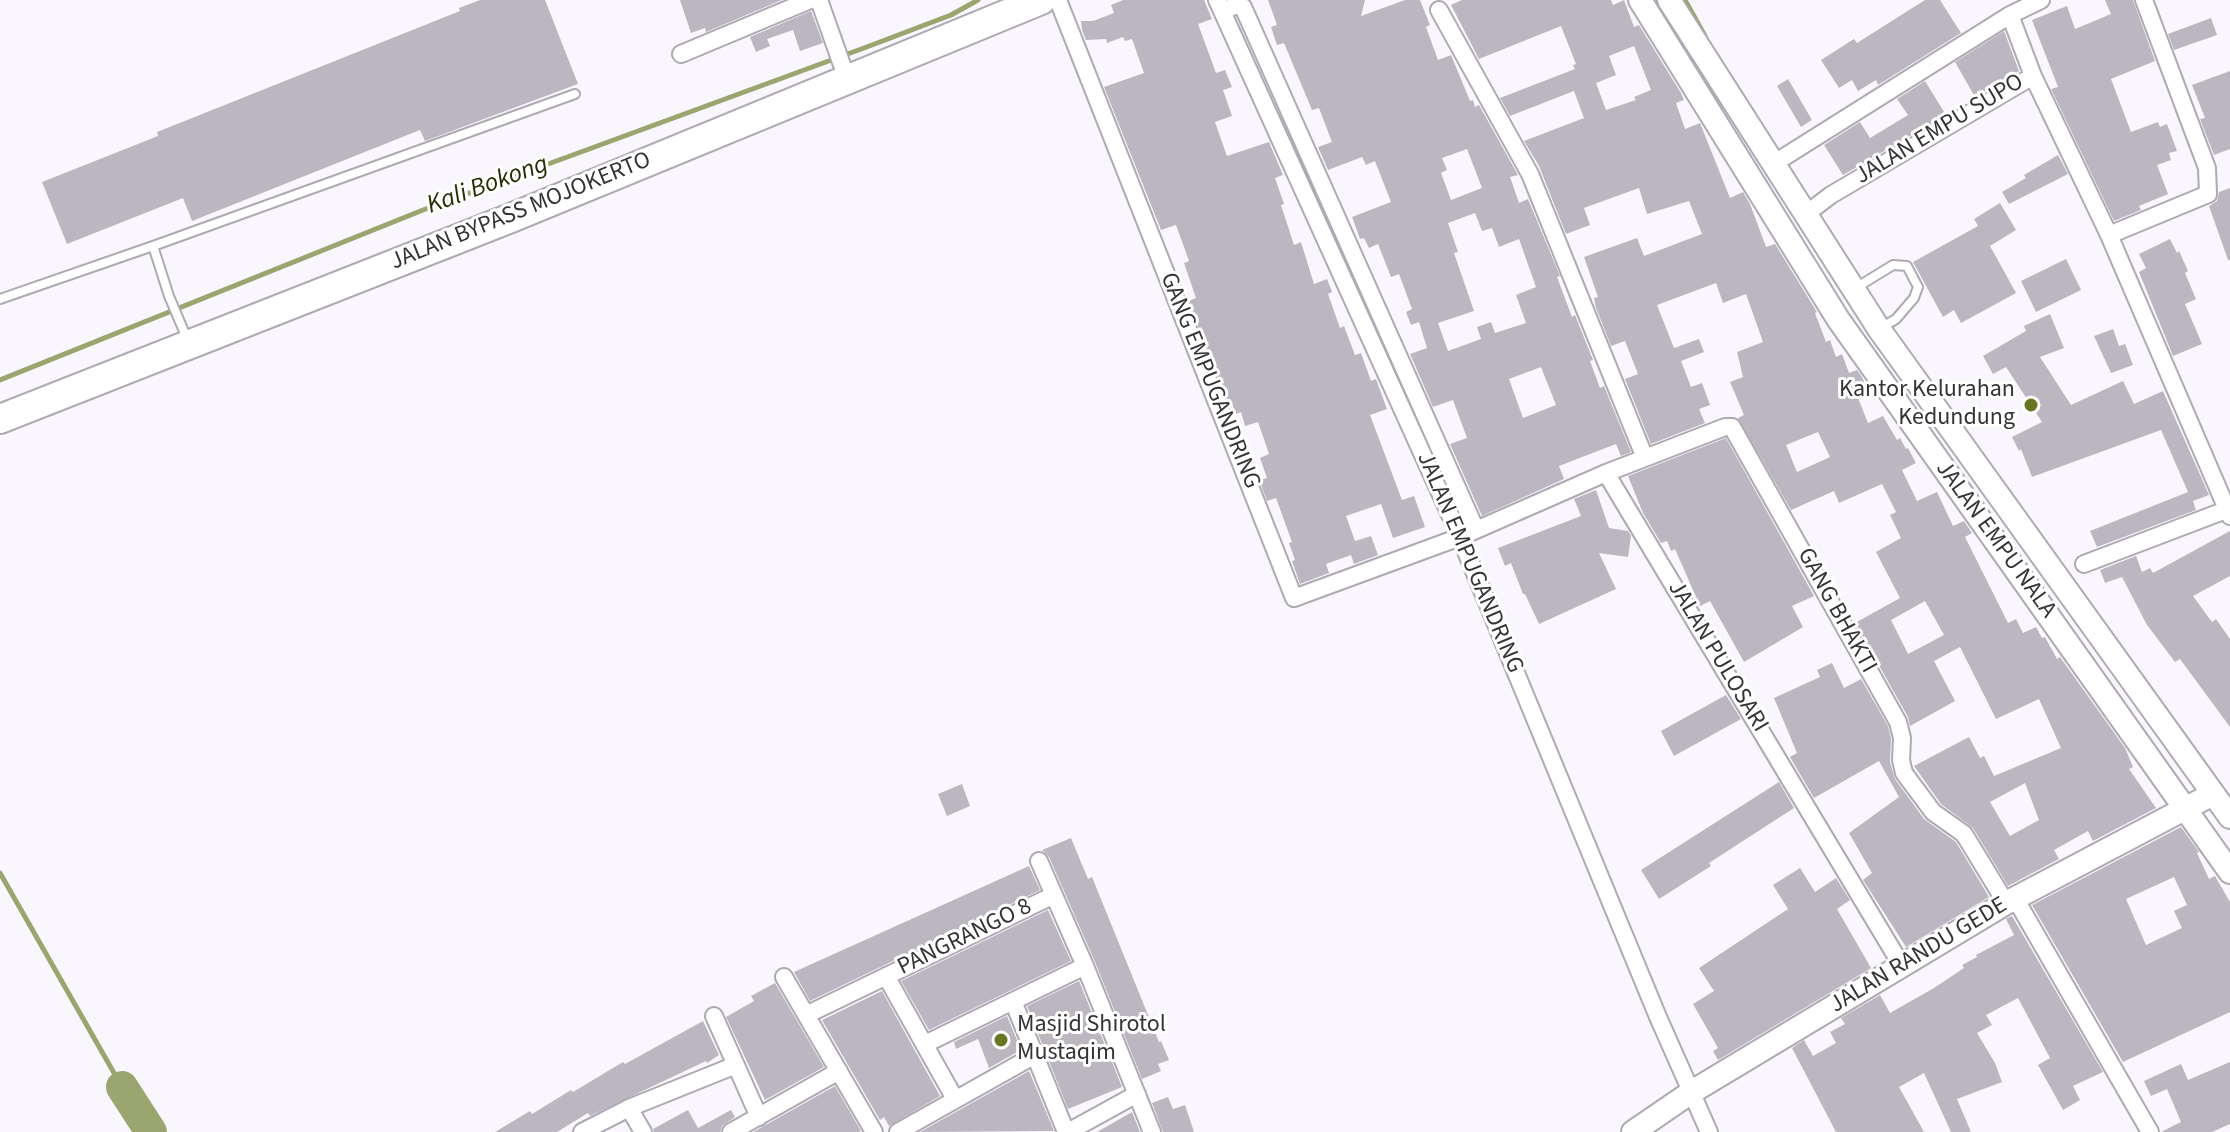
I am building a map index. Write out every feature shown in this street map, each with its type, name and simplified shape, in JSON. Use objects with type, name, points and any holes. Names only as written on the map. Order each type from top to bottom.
[{"type":"highway","name":"JALAN BYPASS MOJOKERTO","points":[[0,419],[184,334],[511,218],[845,72],[1041,0]]},
{"type":"main road","name":"JALAN EMPU NALA","points":[[1640,0],[1829,305],[2230,872]]},
{"type":"main road","name":"JALAN EMPU NALA","points":[[1669,0],[1782,158],[1806,214],[1860,286],[2230,817]]},
{"type":"main road","points":[[1829,305],[1860,286]]},
{"type":"main road","points":[[1856,344],[1886,325]]},
{"type":"main road","name":"JALAN RANDU GEDE","points":[[1633,1132],[1698,1089],[2010,900],[2213,794]]},
{"type":"street","points":[[681,54],[810,0]]},
{"type":"street","points":[[819,0],[845,72]]},
{"type":"street","name":"GANG EMPUGANDRING","points":[[1058,0],[1294,598],[1469,533]]},
{"type":"street","points":[[1782,158],[2010,15],[2041,0]]},
{"type":"street","points":[[2109,235],[2208,194],[2207,168],[2144,0]]},
{"type":"street","name":"JALAN EMPUGANDRING","points":[[1226,6],[1336,234],[1469,533],[1698,1089],[1709,1132]]},
{"type":"street","points":[[1439,10],[1530,174],[1645,458]]},
{"type":"street","name":"JALAN EMPU SUPO","points":[[1806,214],[1826,199],[2033,76],[2010,15]]},
{"type":"street","points":[[2033,76],[2109,235],[2228,513],[2084,564]]},
{"type":"street","name":"GANG BHAKTI","points":[[1606,473],[1725,427],[1735,430],[1898,722],[1902,738],[1901,767],[1907,780],[1933,812],[1964,834],[2010,900]]},
{"type":"street","points":[[1469,533],[1606,473]]},
{"type":"street","name":"JALAN PULOSARI","points":[[1606,473],[1902,966]]},
{"type":"street","points":[[1039,861],[1054,895]]},
{"type":"street","name":"PANGRANGO 8","points":[[806,1015],[1054,895],[1152,1132]]},
{"type":"street","points":[[2010,900],[2150,1132]]},
{"type":"street","points":[[925,1044],[1085,966]]},
{"type":"street","points":[[886,976],[955,1099]]},
{"type":"street","points":[[784,977],[874,1132]]},
{"type":"street","points":[[1013,1001],[1067,1132],[1137,1094]]},
{"type":"street","points":[[714,1016],[759,1117]]},
{"type":"street","points":[[898,1132],[1035,1055]]},
{"type":"street","points":[[582,1132],[629,1108],[736,1065]]},
{"type":"street","points":[[731,1132],[839,1071]]},
{"type":"street","points":[[629,1108],[643,1132]]},
{"type":"lane","points":[[0,299],[575,94]]},
{"type":"lane","points":[[153,246],[184,334]]},
{"type":"lane","points":[[1860,286],[1893,265],[1907,266],[1918,287],[1914,298],[1886,325]]},
{"type":"building","points":[[480,0],[545,0],[578,84],[425,141],[420,130],[192,221],[183,198],[67,244],[42,182],[158,136],[157,132],[460,11],[459,8]]},
{"type":"building","points":[[680,0],[782,0],[706,32],[705,28],[691,33]]},
{"type":"building","points":[[1123,0],[1204,0],[1212,19],[1198,24],[1216,73],[1225,70],[1232,87],[1223,90],[1232,116],[1215,122],[1227,156],[1269,142],[1283,175],[1275,178],[1294,245],[1301,242],[1314,284],[1327,279],[1332,292],[1328,294],[1340,328],[1344,326],[1355,355],[1361,353],[1371,381],[1376,379],[1387,409],[1370,415],[1402,500],[1414,496],[1425,527],[1393,538],[1381,504],[1346,516],[1355,541],[1371,536],[1378,555],[1354,564],[1351,555],[1326,564],[1329,573],[1300,584],[1292,561],[1295,560],[1289,543],[1292,542],[1276,498],[1267,501],[1259,480],[1267,478],[1260,458],[1269,454],[1258,422],[1245,426],[1241,412],[1236,414],[1230,399],[1227,399],[1188,301],[1196,298],[1184,263],[1189,261],[1176,225],[1161,230],[1104,87],[1144,73],[1132,39],[1125,41],[1123,37],[1107,43],[1106,39],[1086,40],[1082,30],[1081,21],[1093,21],[1114,13],[1111,5]]},
{"type":"building","points":[[1268,0],[1365,0],[1361,16],[1405,0],[1420,0],[1438,60],[1451,55],[1470,101],[1473,100],[1475,107],[1479,105],[1518,175],[1510,177],[1519,203],[1528,199],[1560,276],[1557,277],[1572,317],[1575,315],[1593,360],[1590,361],[1600,388],[1604,386],[1631,452],[1621,456],[1616,444],[1559,466],[1564,479],[1482,516],[1450,444],[1467,438],[1453,400],[1433,407],[1410,354],[1427,348],[1419,322],[1411,325],[1406,312],[1412,309],[1399,274],[1391,277],[1378,244],[1369,248],[1364,238],[1360,239],[1352,217],[1391,202],[1375,161],[1366,165],[1362,157],[1328,170],[1318,147],[1332,142],[1319,108],[1312,110],[1284,43],[1277,45],[1271,27],[1277,25]],"holes":[[[1467,149],[1482,188],[1451,200],[1441,173],[1447,170],[1442,158]],[[1475,213],[1482,231],[1492,228],[1499,247],[1519,239],[1536,287],[1516,295],[1526,323],[1495,333],[1491,322],[1477,327],[1481,339],[1448,351],[1438,323],[1474,311],[1454,253],[1458,252],[1448,223]],[[1541,367],[1556,405],[1523,418],[1509,379]]]},
{"type":"building","points":[[1462,0],[1611,0],[1613,5],[1624,0],[1634,27],[1639,25],[1681,93],[1684,100],[1676,103],[1685,129],[1700,123],[1730,198],[1743,192],[1766,247],[1775,244],[1817,312],[1826,342],[1830,340],[1836,357],[1842,354],[1849,373],[1857,370],[1862,377],[1865,384],[1854,388],[1868,423],[1883,416],[1897,440],[1900,438],[1908,448],[1916,463],[1902,470],[1917,501],[1937,492],[1953,526],[1964,521],[1972,533],[1965,537],[2008,623],[2016,619],[2023,633],[2036,627],[2042,638],[2045,637],[2057,659],[2060,657],[2125,748],[2133,767],[2129,769],[2156,808],[2093,841],[2088,831],[2054,850],[2059,859],[2008,886],[1973,828],[1941,804],[1914,766],[1969,737],[1994,776],[2061,748],[2039,699],[1996,719],[1960,647],[1934,661],[1955,701],[1910,726],[1908,717],[1855,623],[1900,598],[1876,552],[1901,538],[1890,515],[1896,512],[1882,484],[1839,503],[1834,491],[1791,510],[1738,418],[1744,415],[1730,382],[1743,377],[1737,352],[1763,342],[1746,294],[1723,303],[1716,283],[1657,305],[1674,348],[1699,339],[1704,352],[1681,361],[1691,387],[1702,383],[1710,405],[1699,409],[1705,423],[1651,444],[1625,379],[1638,374],[1625,341],[1611,346],[1596,308],[1594,298],[1598,297],[1584,257],[1637,238],[1644,256],[1702,234],[1689,201],[1647,214],[1639,188],[1584,208],[1590,225],[1566,234],[1539,166],[1524,141],[1584,118],[1574,91],[1510,116],[1500,98],[1575,69],[1573,65],[1576,64],[1561,26],[1479,59],[1451,5]],"holes":[[[1634,46],[1651,90],[1634,97],[1636,100],[1606,110],[1596,83],[1616,75],[1609,56]],[[1818,432],[1830,457],[1797,472],[1786,445]],[[1925,601],[1944,635],[1908,654],[1891,620]],[[2025,783],[2039,820],[2010,836],[1990,802]]]},
{"type":"building","points":[[1925,0],[1940,0],[1961,33],[1878,85],[1876,80],[1858,91],[1852,80],[1839,88],[1821,60],[1854,39],[1857,43]]},
{"type":"building","points":[[2105,0],[2133,0],[2155,61],[2111,79],[2131,132],[2158,122],[2160,127],[2167,124],[2177,151],[2169,153],[2171,160],[2157,165],[2168,194],[2114,221],[2051,89],[2058,87],[2032,20],[2067,6],[2075,29],[2111,14]]},
{"type":"building","points":[[811,11],[823,43],[800,51],[793,30],[767,39],[770,46],[756,52],[750,37]]},
{"type":"building","points":[[2211,18],[2217,35],[2174,50],[2168,34]]},
{"type":"building","points":[[2004,31],[2019,71],[1975,97],[1955,62]]},
{"type":"building","points":[[2230,71],[2230,149],[2214,155],[2200,119],[2205,118],[2192,85]]},
{"type":"building","points":[[1788,79],[1812,120],[1801,127],[1777,86]]},
{"type":"building","points":[[1925,81],[1946,115],[1843,175],[1824,145],[1860,122],[1870,138],[1908,115],[1897,99]]},
{"type":"building","points":[[2058,155],[2068,174],[2009,204],[2002,192]]},
{"type":"building","points":[[2230,188],[2228,260],[2209,206],[2217,201],[2219,192]]},
{"type":"building","points":[[2000,203],[2016,230],[1990,246],[2016,293],[1961,323],[1954,310],[1943,317],[1913,262],[1978,226],[1974,219]]},
{"type":"building","points":[[2170,239],[2188,271],[2185,273],[2196,299],[2185,304],[2202,344],[2173,356],[2139,272],[2146,268],[2139,254]]},
{"type":"building","points":[[2066,259],[2081,290],[2036,312],[2021,281]]},
{"type":"building","points":[[2050,314],[2064,348],[2040,357],[2071,405],[2123,381],[2134,404],[2163,391],[2209,495],[2193,501],[2196,510],[2097,547],[2090,531],[2188,492],[2161,430],[2032,477],[2021,449],[2019,451],[2012,437],[2042,422],[2006,367],[1993,374],[1983,356],[2026,331],[2024,326]]},
{"type":"building","points":[[2113,329],[2119,346],[2125,344],[2133,365],[2111,373],[2094,336]]},
{"type":"building","points":[[1726,438],[1814,596],[1792,606],[1803,627],[1744,662],[1710,601],[1700,606],[1675,549],[1671,551],[1667,541],[1661,543],[1643,513],[1628,476]]},
{"type":"building","points":[[1596,490],[1609,528],[1628,531],[1631,536],[1628,557],[1599,553],[1616,589],[1539,624],[1511,563],[1505,566],[1498,548],[1581,516],[1574,499]]},
{"type":"building","points":[[2230,531],[2230,576],[2193,596],[2212,622],[2216,619],[2230,639],[2230,727],[2180,659],[2175,662],[2147,625],[2122,577],[2105,583],[2100,570],[2136,556],[2142,572],[2150,568],[2153,573]]},
{"type":"building","points":[[1832,663],[1844,688],[1861,679],[1888,726],[1890,762],[1895,779],[1924,819],[1956,842],[1989,897],[1906,947],[1863,880],[1872,873],[1849,833],[1899,797],[1879,761],[1814,798],[1790,757],[1797,753],[1774,698],[1820,677],[1817,670]]},
{"type":"building","points":[[1726,695],[1741,719],[1674,756],[1661,731]]},
{"type":"building","points":[[1779,782],[1794,808],[1659,899],[1641,870]]},
{"type":"building","points":[[962,784],[970,806],[947,816],[938,794]]},
{"type":"building","points":[[2181,827],[2199,852],[2209,879],[2215,876],[2230,902],[2230,1012],[2123,1062],[2032,905]],"holes":[[[2174,877],[2187,905],[2174,911],[2182,928],[2146,945],[2126,899]]]},
{"type":"building","points":[[1071,838],[1088,879],[1092,877],[1169,1060],[1158,1064],[1161,1071],[1142,1079],[1095,962],[1049,857],[1042,850]]},
{"type":"building","points":[[1029,866],[1040,890],[810,1001],[794,972]]},
{"type":"building","points":[[1800,868],[1815,892],[1836,878],[1850,900],[1837,909],[1871,968],[1718,1060],[1713,1051],[1718,1048],[1693,1004],[1714,991],[1699,968],[1788,909],[1773,885]]},
{"type":"building","points":[[1048,910],[1071,961],[929,1030],[901,981]]},
{"type":"building","points":[[2012,916],[2103,1072],[2073,1086],[2080,1100],[2063,1110],[2038,1065],[2050,1058],[2018,998],[1986,1015],[1992,1025],[1977,1033],[2002,1082],[1957,1099],[1971,1132],[1951,1132],[1924,1073],[1899,1087],[1924,1132],[1836,1132],[1792,1048],[1804,1040],[1813,1056],[1836,1043],[1830,1032],[1845,1024],[1841,1018],[1880,995],[1890,1013],[1934,988],[1964,968],[1962,965],[1976,955],[2014,935],[2006,919]]},
{"type":"building","points":[[1079,981],[1122,1087],[1068,1109],[1027,1006]]},
{"type":"building","points":[[775,983],[824,1067],[765,1100],[726,1017],[754,1001],[751,996]]},
{"type":"building","points":[[882,991],[940,1096],[889,1126],[884,1117],[880,1120],[822,1020]]},
{"type":"building","name":"Masjid Shirotol Mustaqim","points":[[1007,1016],[1021,1050],[989,1068],[978,1039],[956,1049],[954,1042]]},
{"type":"building","points":[[703,1021],[719,1055],[707,1063],[590,1116],[588,1113],[557,1132],[495,1132],[530,1111],[532,1114],[571,1090],[573,1092]]},
{"type":"building","points":[[2230,1062],[2230,1124],[2212,1132],[2161,1132],[2181,1122],[2167,1089],[2151,1096],[2144,1081],[2181,1064],[2188,1080]]},
{"type":"building","points":[[1029,1071],[1054,1131],[920,1132]]},
{"type":"building","points":[[835,1086],[861,1131],[753,1132]]},
{"type":"building","points":[[1168,1097],[1173,1109],[1185,1105],[1194,1132],[1163,1132],[1152,1103]]},
{"type":"building","points":[[688,1110],[698,1128],[731,1110],[735,1117],[722,1126],[720,1132],[654,1132],[653,1129]]},
{"type":"building","points":[[1132,1112],[1140,1132],[1097,1132]]},
{"type":"waterway","name":"Kali Bokong","points":[[0,380],[423,210],[864,48],[951,15],[978,0]]},
{"type":"waterway","points":[[1685,0],[1705,36]]},
{"type":"waterway","points":[[0,873],[122,1087]]},
{"type":"waterway","name":"Kali Bokong","points":[[122,1087],[151,1132]]},
{"type":"place","name":"Kantor Kelurahan Kedundung","points":[[2031,405]]},
{"type":"place","name":"Masjid Shirotol Mustaqim","points":[[1001,1040]]}]
